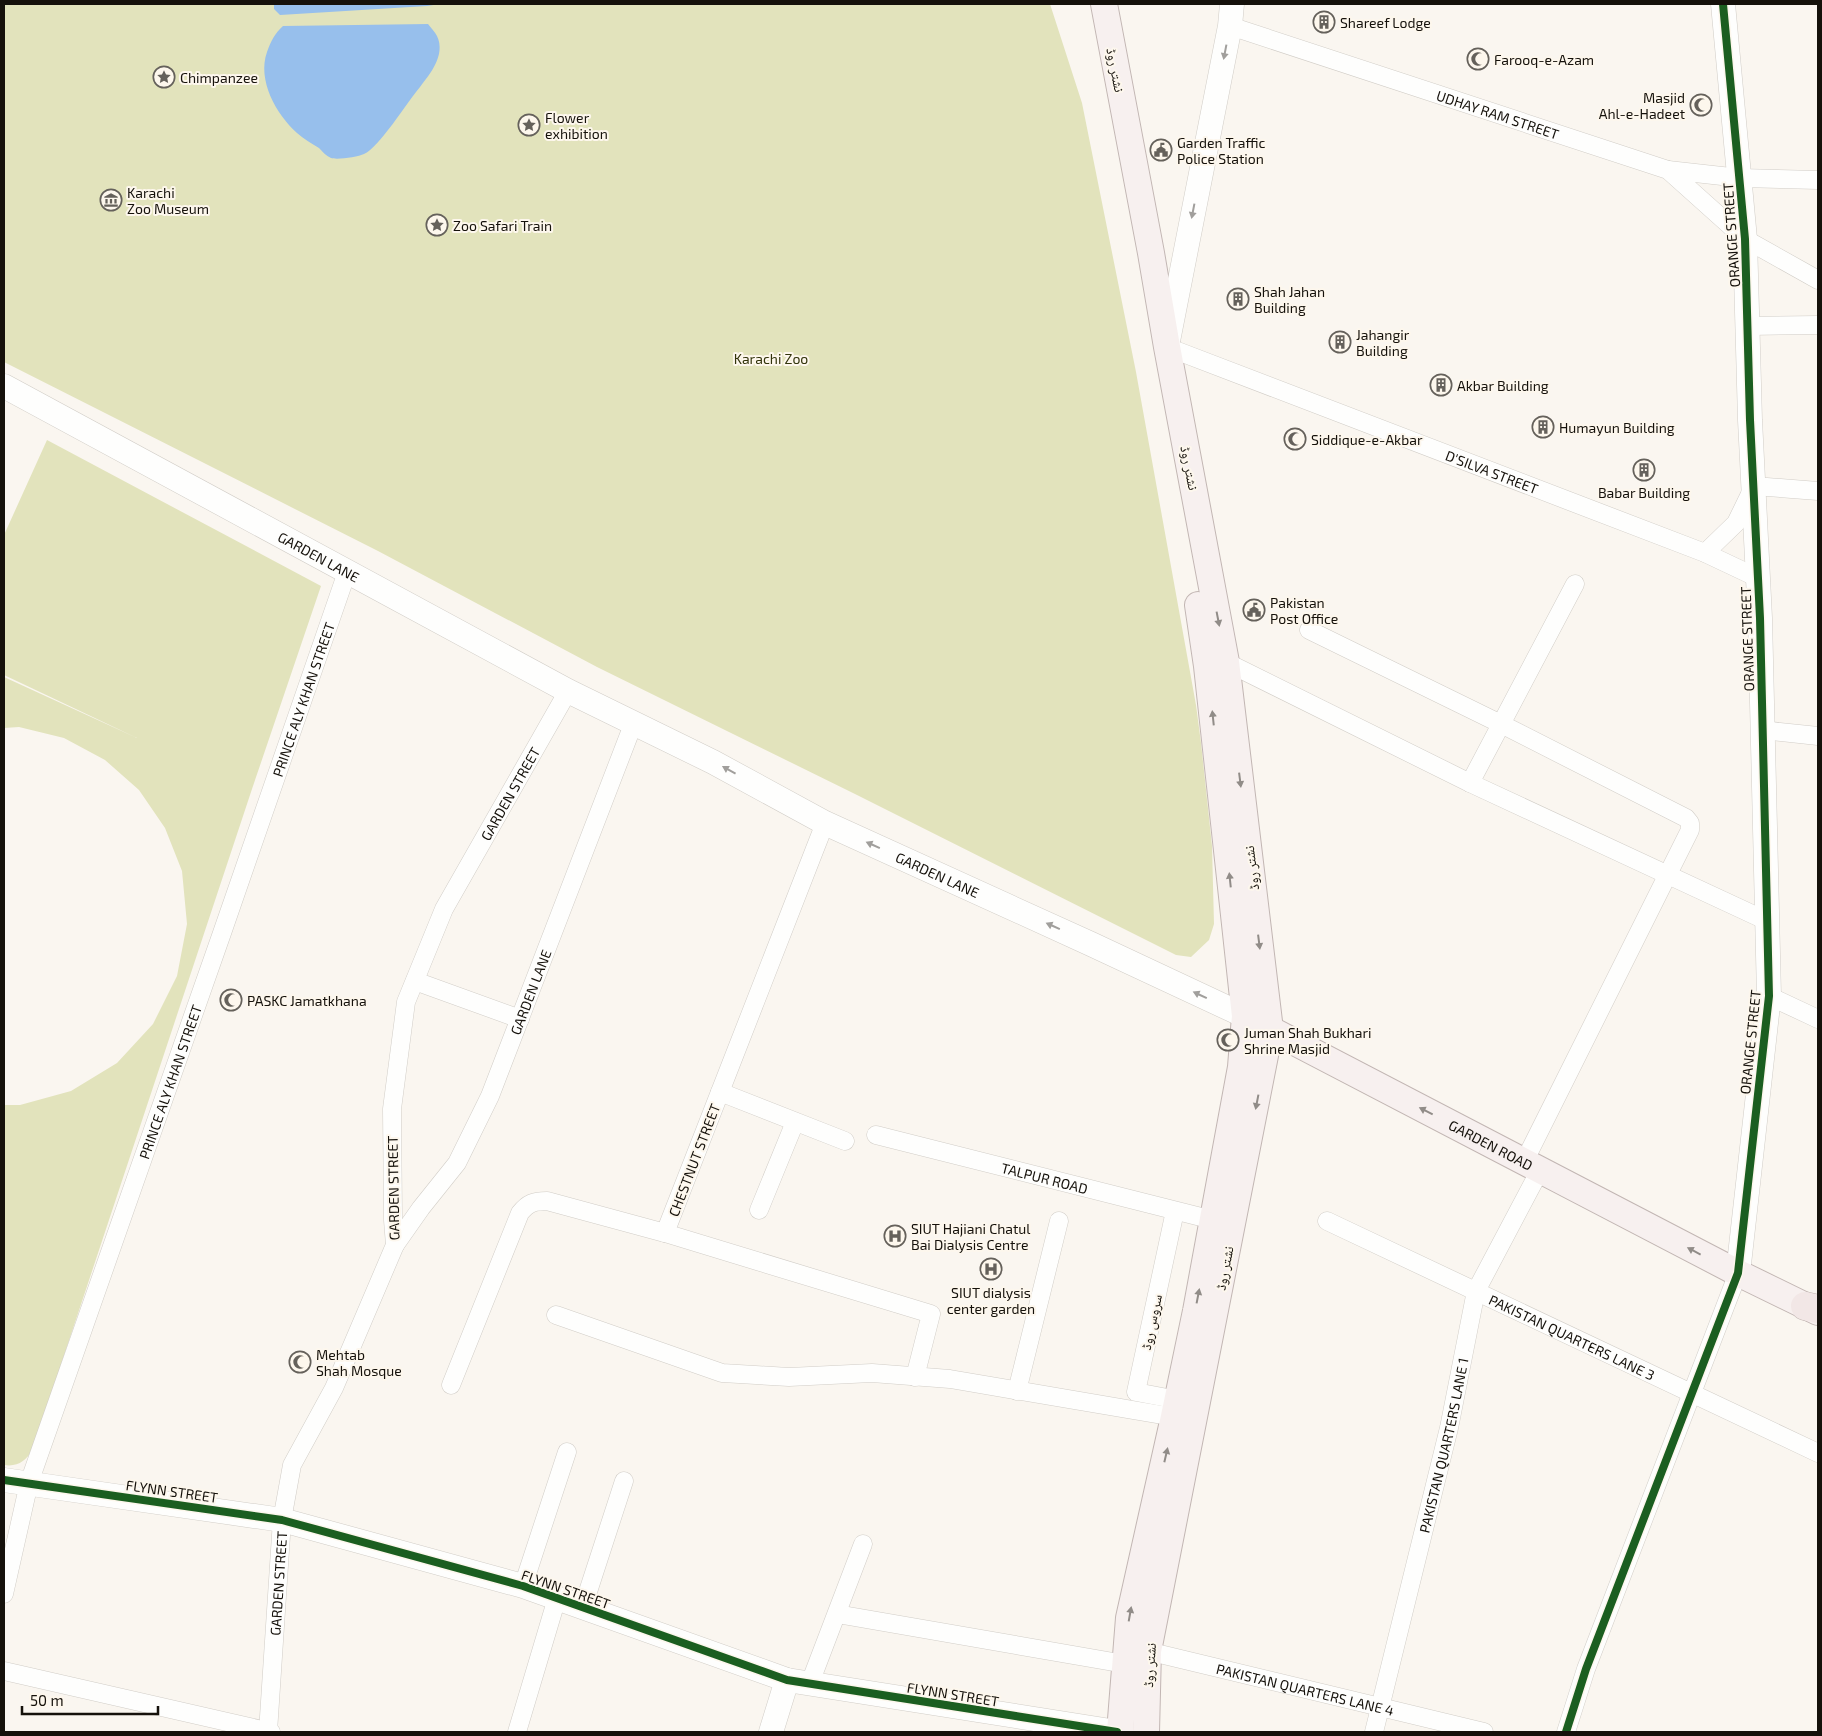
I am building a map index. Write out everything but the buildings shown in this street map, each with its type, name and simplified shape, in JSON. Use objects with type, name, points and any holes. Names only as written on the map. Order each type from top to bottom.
[{"type":"main road","name":"نشتر روڈ","points":[[1089,4],[1148,293],[1217,664],[1245,1016],[1241,1067],[1213,1220],[1176,1408],[1129,1618],[1146,1732]]},
{"type":"main road","name":"نشتر روڈ","points":[[1104,4],[1152,252],[1217,664],[1270,1030],[1133,1654],[1119,1732]]},
{"type":"main road","name":"GARDEN ROAD","points":[[1245,1016],[1738,1273],[1814,1309]]},
{"type":"street","name":"ORANGE STREET","points":[[1723,4],[1745,239],[1758,578],[1769,996],[1738,1273]]},
{"type":"street","points":[[1167,347],[1231,15]]},
{"type":"street","name":"UDHAY RAM STREET","points":[[1231,15],[1668,170],[1745,239],[1818,280]]},
{"type":"street","points":[[1668,170],[1740,178],[1818,180]]},
{"type":"street","points":[[1748,326],[1818,325]]},
{"type":"street","name":"D'SILVA STREET","points":[[1167,347],[1705,553],[1758,578]]},
{"type":"street","name":"GARDEN LANE","points":[[4,386],[568,691],[713,762],[826,823],[1245,1016]]},
{"type":"street","points":[[1705,553],[1736,523],[1754,486],[1818,491]]},
{"type":"street","name":"PRINCE ALY KHAN STREET","points":[[4,1594],[29,1483],[347,572]]},
{"type":"street","points":[[1470,783],[1575,584]]},
{"type":"street","name":"PAKISTAN QUARTERS LANE 1","points":[[1308,630],[1501,724],[1686,818],[1690,823],[1690,830],[1666,875],[1476,1292],[1449,1428],[1374,1732]]},
{"type":"street","points":[[1217,664],[1767,921]]},
{"type":"street","name":"GARDEN STREET","points":[[269,1732],[282,1520],[292,1464],[334,1388],[395,1245],[392,1109],[406,1002],[444,909],[568,691]]},
{"type":"street","name":"GARDEN LANE","points":[[395,1245],[421,1208],[457,1163],[490,1096],[634,722]]},
{"type":"street","points":[[1762,730],[1818,736]]},
{"type":"street","name":"CHESTNUT STREET","points":[[826,823],[665,1233],[931,1314],[915,1377]]},
{"type":"street","points":[[415,981],[520,1019]]},
{"type":"street","points":[[1769,996],[1818,1018]]},
{"type":"street","points":[[720,1092],[845,1142]]},
{"type":"street","points":[[759,1210],[795,1122]]},
{"type":"street","name":"TALPUR ROAD","points":[[876,1135],[1213,1220]]},
{"type":"street","points":[[451,1385],[520,1213],[526,1206],[535,1201],[547,1202],[665,1233]]},
{"type":"street","name":"سروس روڈ","points":[[1175,1211],[1136,1392],[1176,1408]]},
{"type":"street","points":[[1017,1391],[1058,1221]]},
{"type":"street","name":"PAKISTAN QUARTERS LANE 3","points":[[1327,1221],[1818,1453]]},
{"type":"street","points":[[1566,1732],[1586,1669],[1690,1393],[1738,1273]]},
{"type":"street","points":[[556,1315],[722,1373],[788,1377],[872,1373],[950,1379],[1017,1391],[1176,1408]]},
{"type":"street","points":[[523,1586],[567,1452]]},
{"type":"street","name":"FLYNN STREET","points":[[4,1480],[282,1520],[523,1586],[799,1682],[1119,1732]]},
{"type":"street","points":[[583,1607],[624,1481]]},
{"type":"street","points":[[771,1732],[837,1614],[864,1544]]},
{"type":"street","points":[[516,1732],[557,1598]]},
{"type":"street","name":"PAKISTAN QUARTERS LANE 4","points":[[837,1614],[1133,1654],[1380,1707],[1484,1732]]},
{"type":"street","points":[[4,1671],[269,1732]]},
{"type":"green space","name":"Karachi Zoo","points":[[4,4],[1050,4],[1082,103],[1136,372],[1196,705],[1212,846],[1214,924],[1209,940],[1191,957],[1176,955],[597,667],[378,551],[4,362]]},
{"type":"green space","points":[[47,440],[321,586],[33,1449],[21,1462],[13,1465],[4,1465],[4,1105],[20,1105],[71,1091],[117,1063],[153,1024],[177,976],[187,924],[182,871],[165,828],[139,790],[105,760],[64,738],[19,727],[4,728],[4,677],[137,738],[4,675],[4,535]]},
{"type":"water","points":[[274,4],[440,4],[280,15],[274,9]]},
{"type":"water","points":[[428,24],[436,34],[439,43],[440,50],[436,64],[385,134],[364,154],[334,159],[329,157],[289,125],[270,96],[265,74],[267,52],[278,31],[283,26]]},
{"type":"cycle path","points":[[1566,1732],[1586,1669],[1738,1273],[1769,996],[1760,618],[1750,420],[1745,239],[1723,4]]},
{"type":"cycle path","points":[[4,1480],[282,1520],[523,1586],[787,1680],[1117,1732]]},
{"type":"place","name":"Shareef Lodge","points":[[1324,22]]},
{"type":"place","name":"Farooq-e-Azam","points":[[1478,59]]},
{"type":"place","name":"Chimpanzee","points":[[164,77]]},
{"type":"place","name":"Masjid Ahl-e-Hadeet","points":[[1701,105]]},
{"type":"place","name":"Flower exhibition","points":[[529,125]]},
{"type":"place","name":"Garden Traffic Police Station","points":[[1161,150]]},
{"type":"place","name":"Karachi Zoo Museum","points":[[111,200]]},
{"type":"place","name":"Zoo Safari Train","points":[[437,225]]},
{"type":"place","name":"Shah Jahan Building","points":[[1238,299]]},
{"type":"place","name":"Jahangir Building","points":[[1340,342]]},
{"type":"place","name":"Akbar Building","points":[[1441,385]]},
{"type":"place","name":"Humayun Building","points":[[1543,427]]},
{"type":"place","name":"Siddique-e-Akbar","points":[[1295,439]]},
{"type":"place","name":"Babar Building","points":[[1644,470]]},
{"type":"place","name":"Pakistan Post Office","points":[[1254,610]]},
{"type":"place","name":"PASKC Jamatkhana","points":[[231,1000]]},
{"type":"place","name":"Juman Shah Bukhari Shrine Masjid","points":[[1228,1040]]},
{"type":"place","name":"SIUT Hajiani Chatul Bai Dialysis Centre","points":[[895,1236]]},
{"type":"place","name":"SIUT dialysis center garden","points":[[991,1269]]},
{"type":"place","name":"Mehtab Shah Mosque","points":[[300,1362]]}]
